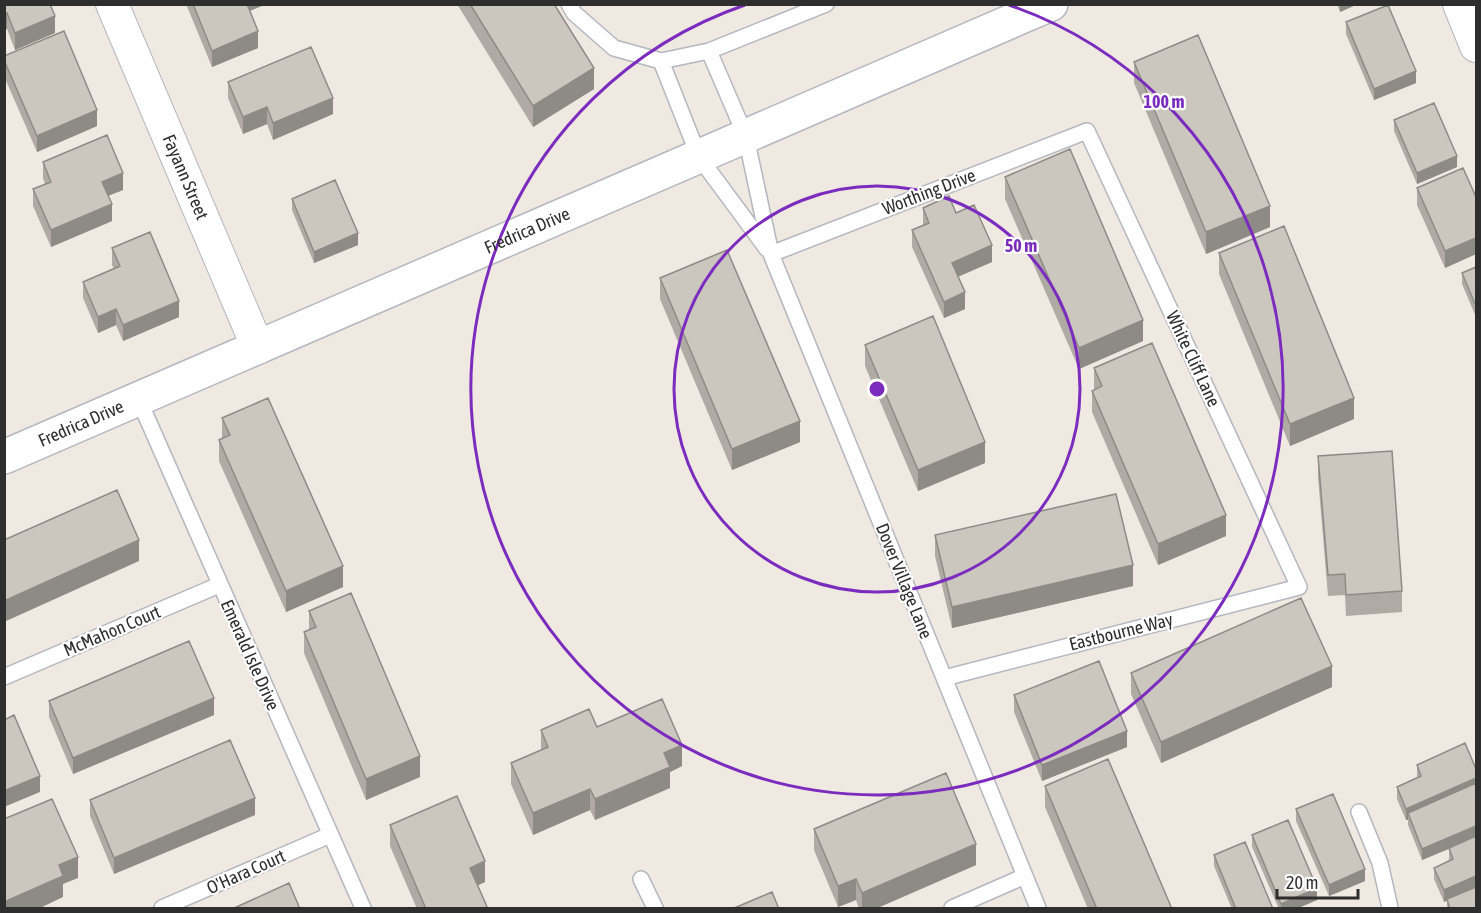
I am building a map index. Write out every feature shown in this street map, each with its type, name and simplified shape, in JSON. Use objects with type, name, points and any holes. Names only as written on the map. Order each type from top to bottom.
[{"type":"street","name":"Fayann Street","points":[[112,4],[258,348]]},
{"type":"street","name":"Fredrica Drive","points":[[4,457],[1051,4]]},
{"type":"street","points":[[1459,4],[1476,46]]},
{"type":"lane","points":[[569,4],[574,13],[614,48],[661,62],[709,51],[826,4]]},
{"type":"lane","name":"Dover Village Lane","points":[[709,51],[746,137],[771,254],[1038,909]]},
{"type":"lane","name":"Dover Village Lane","points":[[661,62],[699,157],[771,254]]},
{"type":"lane","name":"Worthing Drive","points":[[771,254],[1087,131]]},
{"type":"lane","name":"White Cliff Lane","points":[[1087,131],[1299,587]]},
{"type":"lane","name":"Emerald Isle Drive","points":[[139,400],[363,909]]},
{"type":"lane","name":"McMahon Court","points":[[4,677],[219,585]]},
{"type":"lane","name":"Eastbourne Way","points":[[944,678],[1299,587]]},
{"type":"lane","points":[[1359,812],[1380,863],[1390,909]]},
{"type":"lane","name":"O'Hara Court","points":[[162,909],[330,835]]},
{"type":"lane","points":[[952,909],[1025,876]]},
{"type":"lane","points":[[641,879],[654,909]]},
{"type":"building","points":[[4,4],[50,4],[55,16],[15,33],[7,13],[4,14]]},
{"type":"building","points":[[193,4],[247,4],[258,31],[212,51]]},
{"type":"building","points":[[470,4],[554,4],[594,68],[533,106]]},
{"type":"building","points":[[1388,5],[1416,71],[1374,89],[1346,22]]},
{"type":"building","points":[[64,31],[97,110],[37,136],[4,56]]},
{"type":"building","points":[[1198,35],[1270,206],[1206,232],[1134,62]]},
{"type":"building","points":[[311,47],[333,98],[273,123],[267,107],[243,117],[228,82]]},
{"type":"building","points":[[1434,103],[1457,156],[1417,173],[1394,120]]},
{"type":"building","points":[[107,135],[123,173],[102,182],[112,204],[51,230],[33,189],[51,182],[43,162]]},
{"type":"building","points":[[1070,149],[1143,320],[1079,348],[1005,177]]},
{"type":"building","points":[[1463,168],[1476,197],[1476,238],[1445,251],[1417,188]]},
{"type":"building","points":[[335,180],[358,233],[314,252],[292,199]]},
{"type":"building","points":[[949,196],[956,213],[974,205],[992,245],[952,263],[965,292],[944,302],[912,230],[929,223],[923,208]]},
{"type":"building","points":[[1284,226],[1354,398],[1290,424],[1219,253]]},
{"type":"building","points":[[150,232],[179,301],[123,325],[116,309],[98,317],[83,282],[120,266],[112,248]]},
{"type":"building","points":[[727,250],[800,421],[732,449],[660,278]]},
{"type":"building","points":[[1476,267],[1476,306],[1462,273]]},
{"type":"building","points":[[933,316],[985,442],[918,470],[865,345]]},
{"type":"building","points":[[1152,343],[1226,515],[1158,544],[1092,391],[1102,386],[1094,368]]},
{"type":"building","points":[[268,398],[343,566],[286,591],[219,440],[230,435],[222,418]]},
{"type":"building","points":[[1392,451],[1402,591],[1346,595],[1345,574],[1328,575],[1318,456]]},
{"type":"building","points":[[117,490],[139,540],[4,601],[4,540]]},
{"type":"building","points":[[1116,494],[1133,565],[952,607],[935,535]]},
{"type":"building","points":[[351,593],[420,756],[366,779],[304,632],[316,627],[309,611]]},
{"type":"building","points":[[1301,598],[1332,666],[1161,742],[1131,673]]},
{"type":"building","points":[[189,641],[214,698],[73,758],[49,701]]},
{"type":"building","points":[[1099,661],[1127,731],[1042,765],[1014,695]]},
{"type":"building","points":[[662,699],[682,745],[664,753],[670,767],[595,799],[590,789],[533,813],[511,763],[548,747],[541,730],[589,709],[597,727]]},
{"type":"building","points":[[14,715],[40,776],[4,791],[4,720]]},
{"type":"building","points":[[230,740],[255,798],[114,858],[90,800]]},
{"type":"building","points":[[1465,743],[1476,769],[1476,778],[1406,809],[1397,787],[1421,776],[1417,765]]},
{"type":"building","points":[[1108,759],[1172,909],[1097,909],[1045,786]]},
{"type":"building","points":[[946,773],[976,844],[862,893],[856,879],[838,886],[814,829]]},
{"type":"building","points":[[1476,783],[1476,826],[1422,849],[1408,813]]},
{"type":"building","points":[[1333,794],[1365,869],[1329,885],[1296,809]]},
{"type":"building","points":[[457,796],[485,861],[470,868],[488,909],[426,909],[390,825]]},
{"type":"building","points":[[52,799],[78,857],[59,865],[63,876],[4,902],[4,819]]},
{"type":"building","points":[[1288,820],[1317,888],[1281,904],[1252,835]]},
{"type":"building","points":[[1476,836],[1476,876],[1444,890],[1434,868],[1453,859],[1449,848]]},
{"type":"building","points":[[1245,842],[1273,909],[1236,909],[1214,855]]},
{"type":"building","points":[[289,883],[300,909],[232,909]]},
{"type":"building","points":[[1476,887],[1476,909],[1450,909],[1447,899]]},
{"type":"building","points":[[772,892],[779,909],[732,909]]}]
